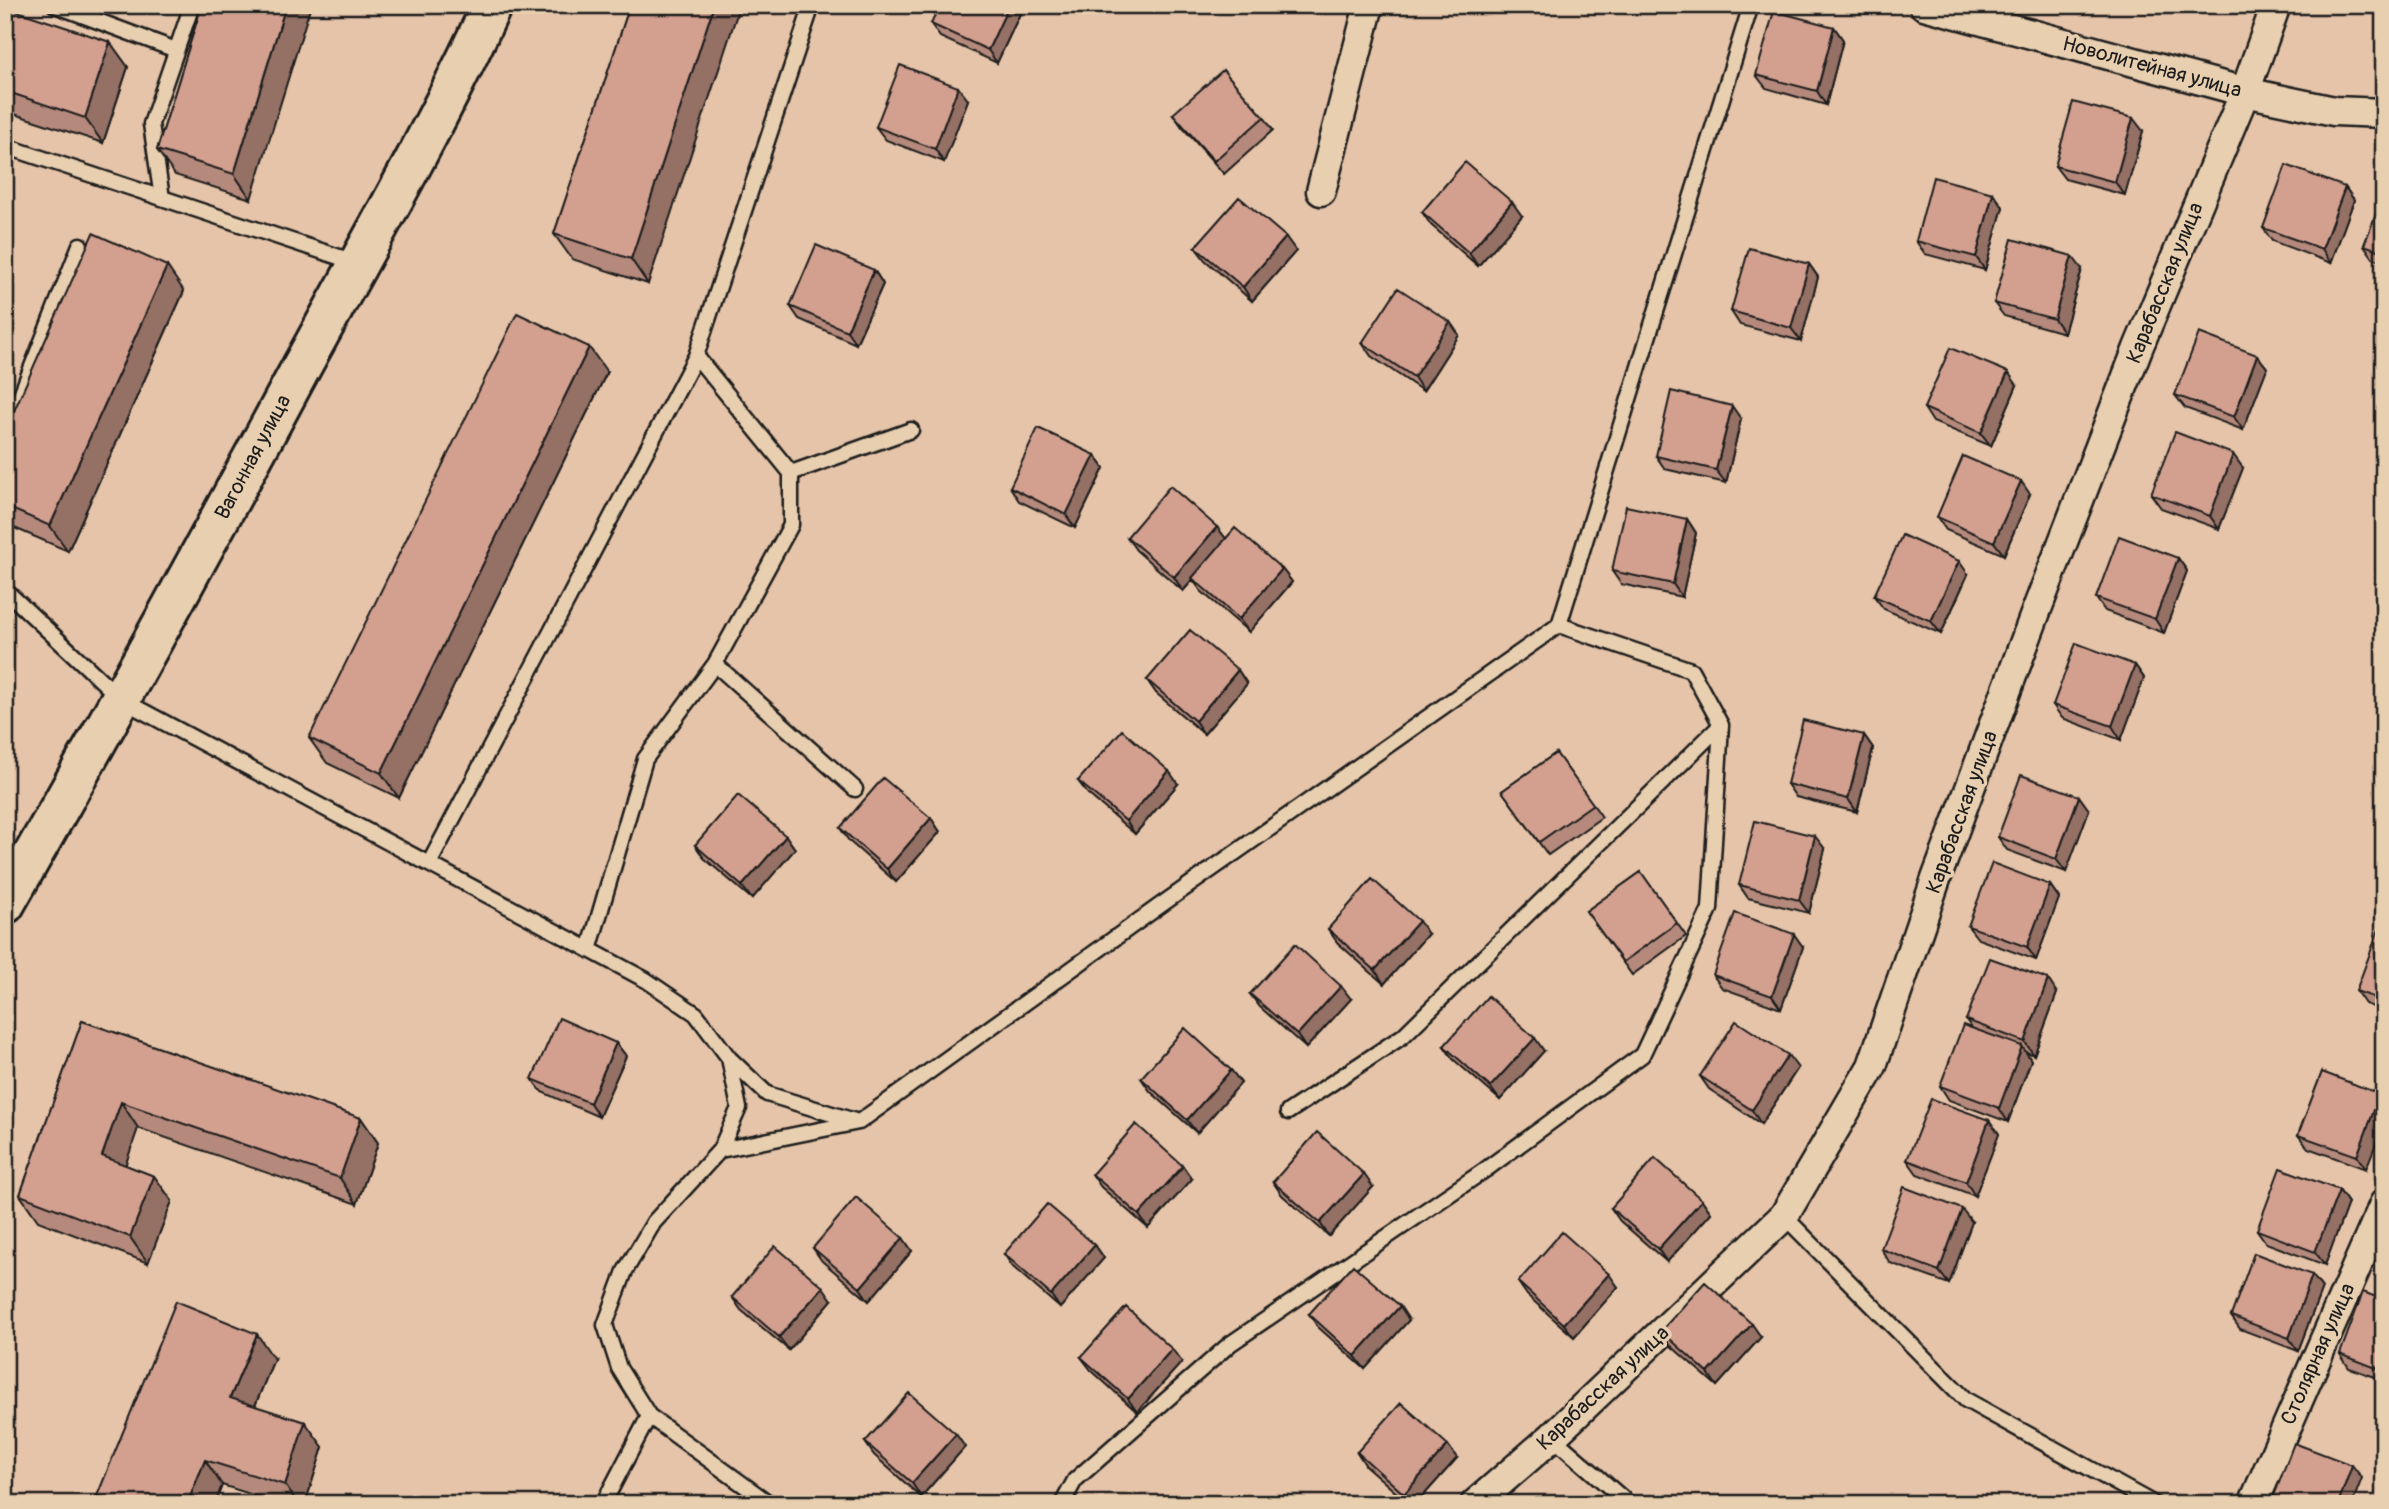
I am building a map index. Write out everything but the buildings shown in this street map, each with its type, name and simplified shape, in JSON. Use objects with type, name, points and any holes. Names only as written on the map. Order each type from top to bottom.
[{"type":"street","name":"Вагонная улица","points":[[5,904],[122,700],[456,82],[492,5]]},
{"type":"street","points":[[1321,191],[1369,5]]},
{"type":"street","name":"Новолитейная улица","points":[[1924,5],[2245,92],[2334,111],[2384,113]]},
{"type":"street","name":"Карабасская улица","points":[[1475,1504],[1552,1437],[1784,1216],[1872,1066],[1936,879],[2037,609],[2138,348],[2245,92],[2276,5]]},
{"type":"street","name":"Столярная улица","points":[[2253,1504],[2384,1204]]},
{"type":"lane","points":[[55,5],[176,50]]},
{"type":"lane","points":[[162,198],[151,124],[191,5]]},
{"type":"lane","points":[[429,864],[696,355],[813,5]]},
{"type":"lane","points":[[720,1150],[859,1122],[1169,899],[1559,625],[1751,5]]},
{"type":"lane","points":[[5,146],[358,264]]},
{"type":"lane","points":[[5,435],[80,245]]},
{"type":"lane","points":[[589,950],[645,759],[715,664],[791,525],[791,473],[696,355]]},
{"type":"lane","points":[[791,473],[911,430]]},
{"type":"lane","points":[[5,590],[122,700],[646,980],[696,1014],[729,1058],[767,1094],[859,1122]]},
{"type":"lane","points":[[1062,1504],[1075,1480],[1230,1345],[1485,1170],[1642,1055],[1710,909],[1721,725],[1691,670],[1559,625]]},
{"type":"lane","points":[[715,664],[855,789]]},
{"type":"lane","points":[[1288,1112],[1403,1035],[1721,725]]},
{"type":"lane","points":[[729,1058],[738,1108],[720,1150],[654,1222],[625,1271],[606,1325],[619,1368],[649,1416],[770,1504]]},
{"type":"lane","points":[[1784,1216],[1966,1400],[2154,1504]]},
{"type":"lane","points":[[603,1504],[649,1416]]},
{"type":"lane","points":[[1552,1437],[1629,1504]]}]
